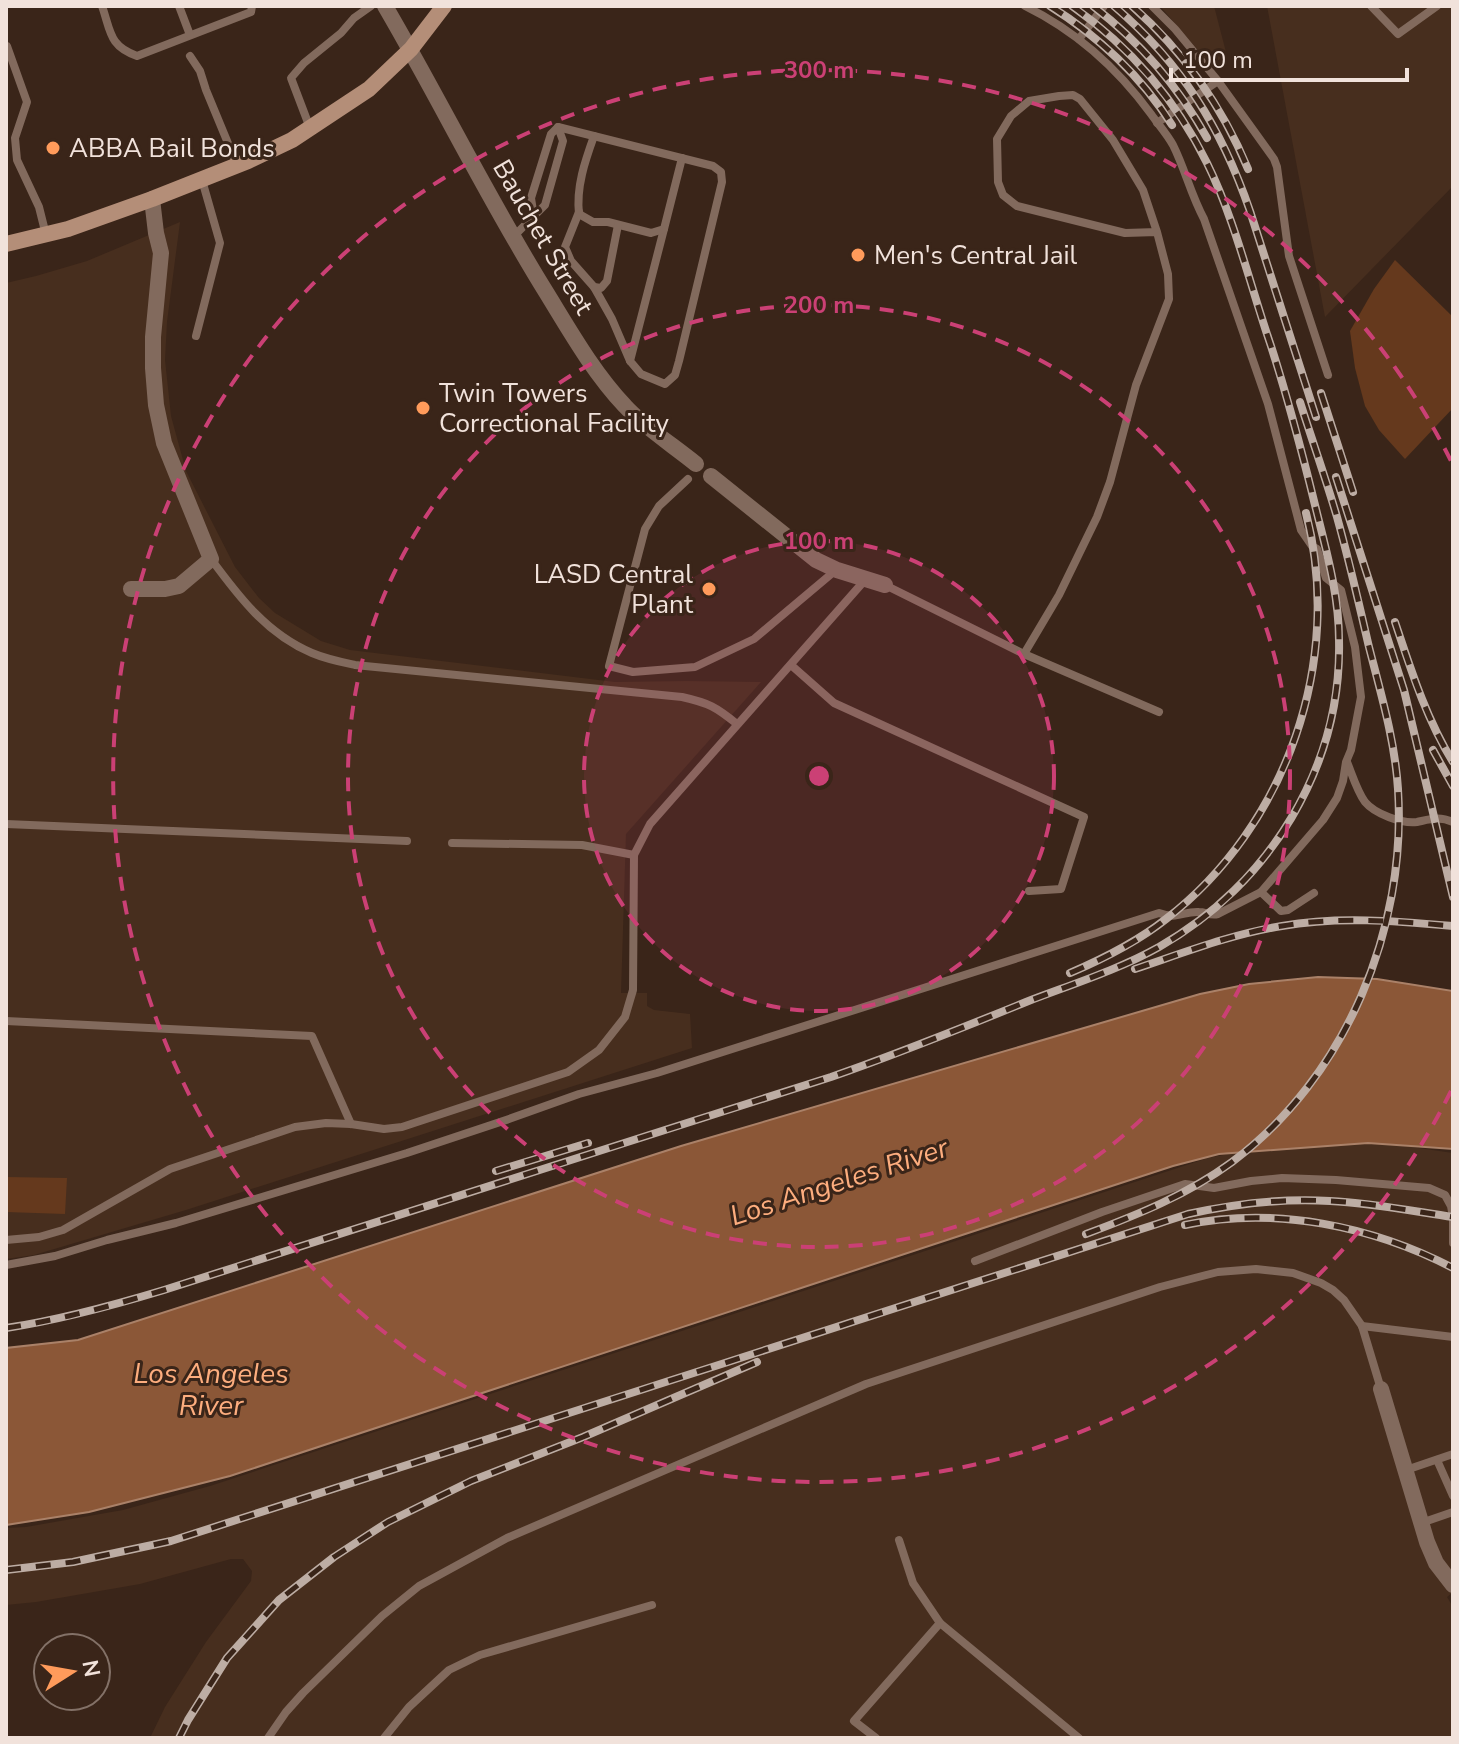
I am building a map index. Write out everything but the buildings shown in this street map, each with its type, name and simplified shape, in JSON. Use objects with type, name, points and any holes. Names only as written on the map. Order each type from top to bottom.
[{"type":"main road","points":[[6,244],[88,223],[237,166],[292,140],[369,89],[411,49],[444,6]]},
{"type":"street","name":"Bauchet Street","points":[[385,6],[512,238],[577,342],[626,408],[692,471]]},
{"type":"street","points":[[131,589],[179,586],[211,559],[164,443],[156,405],[153,337],[161,253],[152,199]]},
{"type":"street","points":[[711,476],[816,560],[885,585]]},
{"type":"street","points":[[1381,1389],[1427,1542],[1436,1563],[1453,1585]]},
{"type":"lane","points":[[102,6],[113,40],[123,51],[137,56],[251,12],[252,6]]},
{"type":"lane","points":[[179,6],[190,35]]},
{"type":"lane","points":[[310,129],[291,78],[304,63],[371,6]]},
{"type":"lane","points":[[6,1265],[55,1256],[176,1223],[407,1153],[579,1094],[657,1073],[1159,913],[1168,917],[1200,912],[1212,916],[1218,914],[1261,892],[1323,820],[1337,798],[1343,781],[1361,697],[1355,647],[1341,590],[1326,578],[1320,556],[1301,530],[1275,427],[1204,219],[1171,142],[1125,83],[1079,39],[1025,6]]},
{"type":"lane","points":[[1079,39],[1104,6]]},
{"type":"lane","points":[[1152,6],[1218,81],[1274,159],[1289,256],[1328,375]]},
{"type":"lane","points":[[1371,6],[1398,34],[1437,6]]},
{"type":"lane","points":[[7,46],[27,102],[15,138],[17,160],[39,207],[46,235]]},
{"type":"lane","points":[[190,56],[200,71],[237,166]]},
{"type":"lane","points":[[1157,123],[1218,81]]},
{"type":"lane","points":[[1024,654],[1059,595],[1097,517],[1110,482],[1136,385],[1169,299],[1168,274],[1157,232],[1143,190],[1113,140],[1080,99],[1073,95],[1029,101],[1011,116],[997,139],[998,182],[1003,195],[1017,206],[1125,233],[1157,232]]},
{"type":"lane","points":[[512,238],[545,205],[563,141],[558,127]]},
{"type":"lane","points":[[534,217],[531,198],[551,134],[558,127]]},
{"type":"lane","points":[[558,127],[713,166],[721,172],[722,182],[686,337],[675,375],[665,384],[641,374],[630,361],[594,287],[571,261],[565,247],[579,212]]},
{"type":"lane","points":[[594,136],[577,202],[579,214],[593,222],[651,233],[664,229]]},
{"type":"lane","points":[[630,361],[682,158]]},
{"type":"lane","points":[[6,165],[17,160]]},
{"type":"lane","points":[[196,336],[220,243],[202,180]]},
{"type":"lane","points":[[594,287],[601,288],[607,281],[618,225]]},
{"type":"lane","points":[[692,471],[659,506],[645,529],[609,666],[633,672],[695,667],[754,639],[837,570]]},
{"type":"lane","points":[[211,559],[239,598],[264,622],[289,641],[334,660],[355,665],[682,697],[709,703],[737,724]]},
{"type":"lane","points":[[6,1240],[39,1237],[63,1230],[170,1169],[295,1127],[326,1123],[384,1129],[402,1127],[568,1072],[599,1050],[625,1017],[633,990],[634,855],[650,824],[865,580]]},
{"type":"lane","points":[[885,585],[1024,654],[1159,712]]},
{"type":"lane","points":[[791,665],[834,703],[1084,817],[1061,889],[1029,891]]},
{"type":"lane","points":[[1346,762],[1366,802],[1376,810],[1409,822],[1433,818],[1453,822]]},
{"type":"lane","points":[[6,824],[407,841]]},
{"type":"lane","points":[[452,843],[582,845],[634,855]]},
{"type":"lane","points":[[1261,892],[1281,911],[1288,910],[1314,893]]},
{"type":"lane","points":[[6,1021],[312,1036],[351,1124]]},
{"type":"lane","points":[[975,1261],[1185,1184],[1214,1188],[1282,1178],[1429,1188],[1445,1195],[1451,1206],[1453,1243]]},
{"type":"lane","points":[[268,1738],[303,1693],[382,1616],[419,1586],[507,1538],[866,1384],[1160,1287],[1227,1271],[1274,1270],[1308,1277],[1333,1290],[1362,1326],[1381,1389]]},
{"type":"lane","points":[[1362,1326],[1453,1337]]},
{"type":"lane","points":[[1405,1470],[1453,1454]]},
{"type":"lane","points":[[1437,1460],[1453,1496]]},
{"type":"lane","points":[[1421,1523],[1453,1512]]},
{"type":"lane","points":[[899,1540],[913,1583],[940,1623],[1079,1738]]},
{"type":"lane","points":[[384,1738],[409,1707],[449,1670],[480,1655],[652,1605]]},
{"type":"lane","points":[[876,1738],[854,1721],[940,1623]]},
{"type":"shaded area","points":[[1160,6],[1214,6],[1227,56],[1210,64]]},
{"type":"shaded area","points":[[1267,6],[1453,6],[1453,186],[1325,317]]},
{"type":"shaded area","points":[[180,222],[165,360],[171,416],[186,471],[235,567],[275,613],[321,641],[350,650],[615,682],[761,682],[626,834],[621,993],[647,993],[647,1006],[654,1010],[690,1014],[692,1048],[186,1210],[34,1255],[6,1259],[6,283],[87,261]]},
{"type":"shaded area","points":[[1395,260],[1453,317],[1453,408],[1405,459],[1379,430],[1365,406],[1350,331]]},
{"type":"shaded area","points":[[1365,1143],[1453,1153],[1453,1592],[1447,1597],[1453,1607],[1453,1738],[150,1738],[165,1707],[206,1642],[251,1581],[252,1571],[243,1559],[231,1559],[140,1584],[6,1605],[6,1528],[123,1510],[210,1486],[1208,1158],[1273,1145]]},
{"type":"shaded area","points":[[6,1177],[67,1178],[65,1214],[6,1212]]},
{"type":"water","name":"Los Angeles River","points":[[1318,977],[1377,979],[1453,991],[1453,1149],[1368,1143],[1219,1154],[1173,1166],[230,1476],[89,1512],[6,1525],[6,1348],[78,1340],[681,1146],[1200,994],[1249,984]]},
{"type":"railway","points":[[1050,6],[1085,30],[1118,59],[1147,90],[1172,125]]},
{"type":"railway","points":[[6,1328],[85,1312],[164,1290],[880,1059],[1111,970],[1159,947],[1198,921],[1234,891],[1265,856],[1291,818],[1312,777],[1328,733],[1337,687],[1339,640],[1337,606],[1327,555],[1277,366],[1234,230],[1207,163],[1181,118],[1149,76],[1113,39],[1072,6]]},
{"type":"railway","points":[[1093,6],[1127,34],[1157,66],[1184,100],[1207,138]]},
{"type":"railway","points":[[1114,6],[1179,74],[1197,99],[1226,152],[1250,211],[1316,417]]},
{"type":"railway","points":[[1132,6],[1168,42],[1200,81],[1226,123],[1248,169]]},
{"type":"railway","points":[[1321,393],[1353,492]]},
{"type":"railway","points":[[1086,1234],[1143,1212],[1197,1184],[1232,1162],[1272,1127],[1307,1088],[1337,1044],[1361,996],[1379,946],[1392,894],[1398,842],[1394,753],[1341,533],[1300,402]]},
{"type":"railway","points":[[1336,477],[1404,690],[1453,897]]},
{"type":"railway","points":[[1070,973],[1144,935],[1208,881],[1244,837],[1273,788],[1296,736],[1310,682],[1317,625],[1316,569],[1306,513]]},
{"type":"railway","points":[[1395,622],[1427,711],[1453,762]]},
{"type":"railway","points":[[1433,750],[1453,786]]},
{"type":"railway","points":[[1135,969],[1226,939],[1303,923],[1367,920],[1453,926]]},
{"type":"railway","points":[[496,1171],[588,1143]]},
{"type":"railway","points":[[6,1570],[73,1562],[171,1541],[1188,1214],[1258,1203],[1312,1200],[1453,1217]]},
{"type":"railway","points":[[1185,1225],[1253,1218],[1322,1224],[1390,1241],[1453,1268]]},
{"type":"railway","points":[[179,1738],[227,1658],[279,1600],[334,1557],[388,1522],[471,1481],[583,1437],[757,1362]]},
{"type":"place","name":"ABBA Bail Bonds","points":[[53,148]]},
{"type":"place","name":"Men's Central Jail","points":[[858,255]]},
{"type":"place","name":"Twin Towers Correctional Facility","points":[[423,408]]},
{"type":"place","name":"LASD Central Plant","points":[[709,589]]}]
